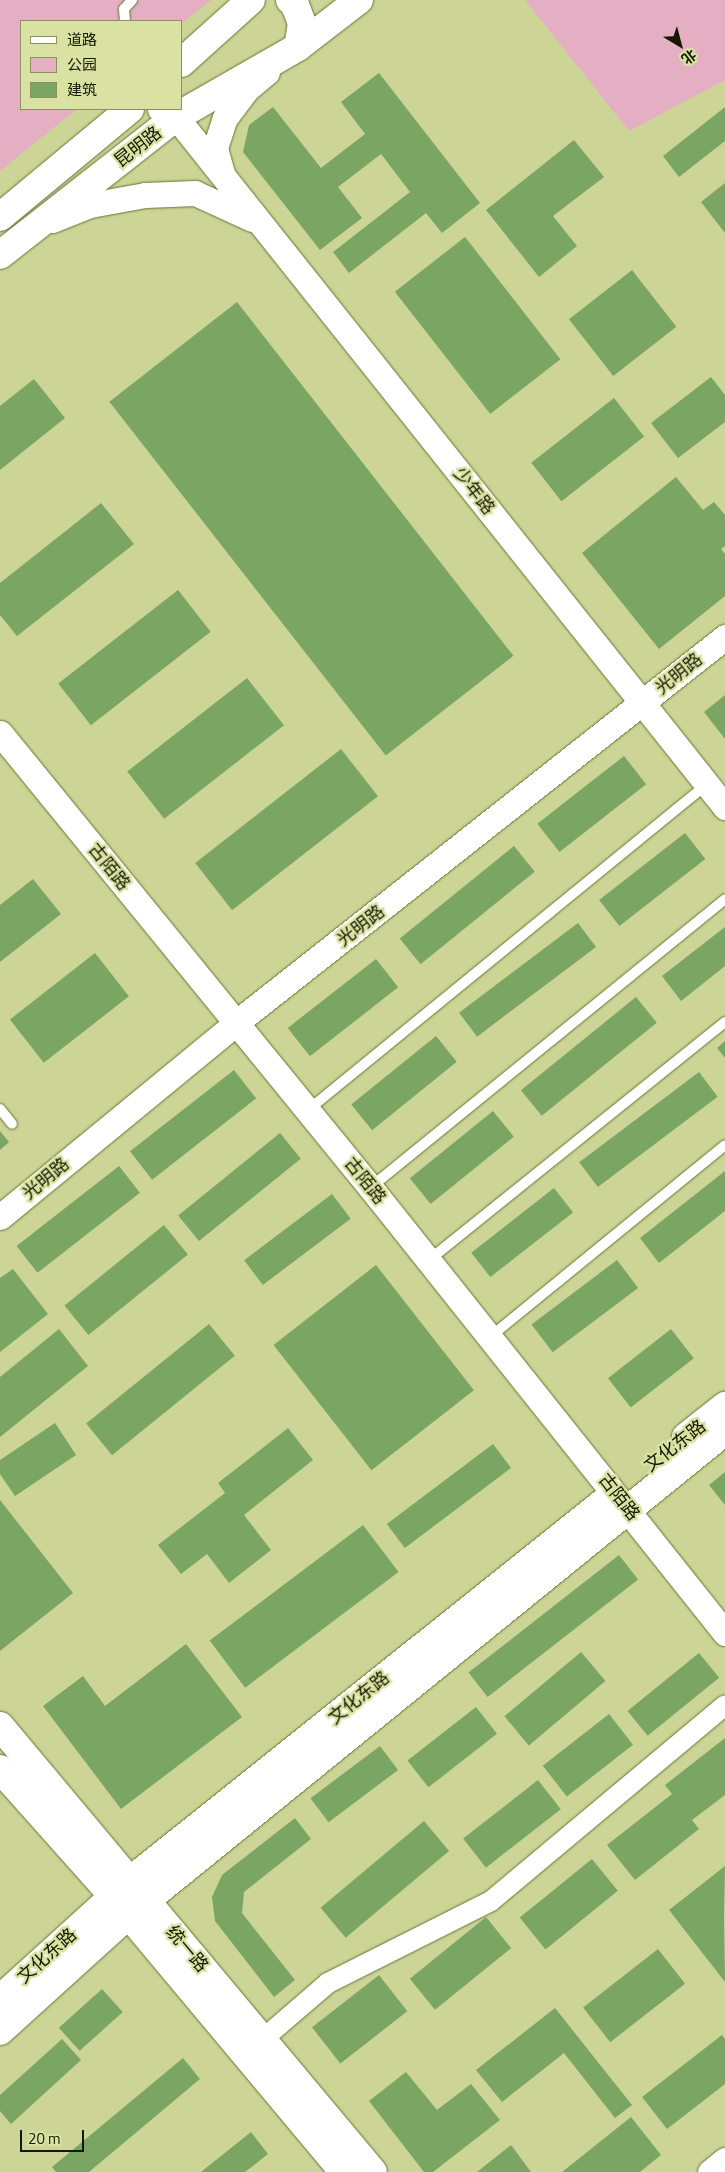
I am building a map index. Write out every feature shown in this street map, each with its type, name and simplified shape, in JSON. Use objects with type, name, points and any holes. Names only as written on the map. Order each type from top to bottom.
[{"type":"main road","points":[[182,62],[251,0]]},
{"type":"main road","points":[[290,0],[295,4],[302,23],[298,47]]},
{"type":"main road","name":"昆明路","points":[[182,105],[298,47],[359,0]]},
{"type":"main road","name":"昆明路","points":[[0,217],[132,112]]},
{"type":"main road","name":"昆明路","points":[[0,255],[169,112]]},
{"type":"main road","name":"文化东路","points":[[0,1999],[129,1898],[622,1500],[725,1406]]},
{"type":"main road","points":[[622,1500],[725,1431]]},
{"type":"main road","name":"统一路","points":[[0,1726],[129,1898],[344,2172]]},
{"type":"main road","name":"统一路","points":[[0,1769],[129,1898],[263,2039],[372,2172]]},
{"type":"main road","points":[[0,2031],[129,1898]]},
{"type":"street","points":[[222,175],[215,148],[225,118],[247,89],[298,47]]},
{"type":"street","name":"少年路","points":[[169,112],[262,224],[725,807]]},
{"type":"street","points":[[34,228],[90,204],[145,195],[195,193],[226,205],[262,224]]},
{"type":"street","name":"光明路","points":[[0,1217],[236,1022],[725,637]]},
{"type":"street","name":"古陌路","points":[[0,733],[308,1110],[622,1500],[725,1633]]},
{"type":"street","points":[[263,2039],[328,1983],[491,1901],[725,1706]]},
{"type":"street","points":[[710,2172],[725,2160]]},
{"type":"lane","points":[[125,20],[124,9],[132,0]]},
{"type":"lane","points":[[308,1110],[707,784]]},
{"type":"lane","points":[[370,1187],[725,899]]},
{"type":"lane","points":[[428,1260],[725,1022]]},
{"type":"lane","points":[[0,1109],[12,1124]]},
{"type":"lane","points":[[490,1336],[725,1145]]},
{"type":"green space","points":[[0,0],[211,0],[182,23],[182,20],[20,20],[20,110],[76,110],[0,171]]},
{"type":"green space","points":[[525,0],[725,0],[725,80],[629,131]]},
{"type":"building","points":[[379,73],[480,203],[442,233],[426,213],[349,273],[333,252],[410,192],[381,154],[338,187],[362,218],[320,250],[243,152],[249,125],[273,107],[321,168],[365,134],[341,102]]},
{"type":"building","points":[[725,107],[725,141],[679,177],[663,156]]},
{"type":"building","points":[[574,140],[604,177],[553,216],[577,246],[539,277],[486,210]]},
{"type":"building","points":[[725,183],[725,233],[701,202]]},
{"type":"building","points":[[465,237],[560,359],[490,414],[395,292]]},
{"type":"building","points":[[632,270],[676,327],[613,376],[569,319]]},
{"type":"building","points":[[237,302],[513,656],[386,756],[109,402]]},
{"type":"building","points":[[711,377],[725,395],[725,422],[678,458],[651,423]]},
{"type":"building","points":[[34,379],[65,418],[0,470],[0,406]]},
{"type":"building","points":[[614,398],[644,437],[561,501],[531,463]]},
{"type":"building","points":[[676,477],[703,510],[714,502],[725,515],[725,546],[721,549],[725,554],[725,596],[659,649],[582,553]]},
{"type":"building","points":[[101,503],[134,544],[17,636],[0,615],[0,583]]},
{"type":"building","points":[[178,590],[211,632],[91,725],[58,684]]},
{"type":"building","points":[[247,678],[284,725],[164,819],[127,772]]},
{"type":"building","points":[[725,695],[725,739],[704,712]]},
{"type":"building","points":[[341,749],[378,796],[232,910],[195,863]]},
{"type":"building","points":[[624,756],[646,784],[559,852],[537,824]]},
{"type":"building","points":[[685,833],[705,859],[619,926],[599,900]]},
{"type":"building","points":[[514,846],[535,872],[421,964],[400,939]]},
{"type":"building","points":[[33,879],[61,914],[0,962],[0,905]]},
{"type":"building","points":[[578,923],[596,947],[477,1037],[459,1013]]},
{"type":"building","points":[[725,927],[725,966],[681,1001],[662,976]]},
{"type":"building","points":[[95,953],[129,996],[44,1063],[10,1019]]},
{"type":"building","points":[[376,959],[398,987],[310,1056],[288,1028]]},
{"type":"building","points":[[636,997],[657,1023],[542,1116],[521,1090]]},
{"type":"building","points":[[436,1036],[457,1062],[372,1130],[351,1105]]},
{"type":"building","points":[[725,1041],[725,1058],[717,1048]]},
{"type":"building","points":[[234,1070],[256,1098],[152,1180],[130,1151]]},
{"type":"building","points":[[699,1072],[718,1097],[598,1187],[579,1162]]},
{"type":"building","points":[[493,1111],[514,1137],[431,1204],[410,1178]]},
{"type":"building","points":[[0,1131],[9,1142],[0,1150]]},
{"type":"building","points":[[280,1133],[301,1159],[199,1241],[178,1215]]},
{"type":"building","points":[[119,1166],[140,1193],[37,1273],[17,1246]]},
{"type":"building","points":[[725,1171],[725,1211],[659,1263],[640,1238]]},
{"type":"building","points":[[554,1188],[573,1212],[490,1277],[471,1253]]},
{"type":"building","points":[[332,1194],[351,1219],[263,1285],[244,1260]]},
{"type":"building","points":[[164,1225],[188,1255],[88,1335],[65,1306]]},
{"type":"building","points":[[617,1260],[638,1288],[553,1352],[532,1324]]},
{"type":"building","points":[[376,1265],[474,1390],[371,1470],[274,1345]]},
{"type":"building","points":[[13,1269],[48,1314],[0,1352],[0,1278]]},
{"type":"building","points":[[209,1324],[235,1356],[112,1455],[86,1423]]},
{"type":"building","points":[[59,1329],[88,1366],[0,1437],[0,1377]]},
{"type":"building","points":[[671,1329],[694,1358],[631,1407],[608,1378]]},
{"type":"building","points":[[55,1423],[76,1455],[15,1496],[0,1474],[0,1460]]},
{"type":"building","points":[[288,1428],[313,1460],[244,1515],[271,1550],[229,1583],[207,1554],[181,1574],[158,1545],[225,1493],[218,1483]]},
{"type":"building","points":[[493,1444],[511,1468],[405,1548],[387,1524]]},
{"type":"building","points":[[725,1472],[725,1505],[709,1485]]},
{"type":"building","points":[[0,1500],[73,1593],[0,1651]]},
{"type":"building","points":[[363,1525],[399,1572],[245,1688],[210,1641]]},
{"type":"building","points":[[619,1555],[638,1579],[488,1697],[468,1673]]},
{"type":"building","points":[[186,1644],[242,1717],[121,1809],[43,1706],[83,1676],[105,1706]]},
{"type":"building","points":[[581,1652],[605,1681],[529,1745],[504,1716]]},
{"type":"building","points":[[699,1653],[719,1678],[648,1736],[628,1711]]},
{"type":"building","points":[[476,1707],[497,1734],[428,1787],[407,1761]]},
{"type":"building","points":[[609,1714],[633,1745],[567,1796],[543,1766]]},
{"type":"building","points":[[725,1738],[725,1795],[692,1820],[699,1829],[635,1880],[607,1845],[672,1794],[665,1785]]},
{"type":"building","points":[[380,1746],[398,1770],[329,1822],[311,1798]]},
{"type":"building","points":[[538,1780],[561,1809],[486,1868],[463,1838]]},
{"type":"building","points":[[295,1818],[311,1839],[244,1892],[242,1913],[295,1980],[274,1997],[215,1921],[212,1897],[222,1875]]},
{"type":"building","points":[[424,1821],[449,1851],[346,1938],[321,1908]]},
{"type":"building","points":[[592,1859],[618,1891],[546,1949],[520,1918]]},
{"type":"building","points":[[725,1866],[724,1916],[725,1982],[669,1910]]},
{"type":"building","points":[[486,1917],[511,1948],[435,2010],[410,1979]]},
{"type":"building","points":[[658,1949],[685,1984],[610,2042],[583,2007]]},
{"type":"building","points":[[379,1975],[407,2011],[340,2064],[312,2027]]},
{"type":"building","points":[[102,1989],[123,2012],[80,2051],[59,2028]]},
{"type":"building","points":[[555,2008],[632,2105],[615,2118],[564,2053],[502,2102],[476,2070]]},
{"type":"building","points":[[722,2035],[725,2039],[725,2084],[667,2129],[642,2097]]},
{"type":"building","points":[[62,2039],[81,2060],[11,2124],[0,2111],[0,2095]]},
{"type":"building","points":[[183,2058],[200,2079],[89,2172],[56,2172],[52,2167]]},
{"type":"building","points":[[406,2072],[437,2110],[471,2084],[500,2120],[433,2172],[424,2172],[369,2101]]},
{"type":"building","points":[[631,2117],[661,2155],[640,2172],[562,2172]]},
{"type":"building","points":[[251,2132],[268,2154],[245,2172],[201,2172]]},
{"type":"building","points":[[511,2145],[531,2172],[477,2172]]}]
